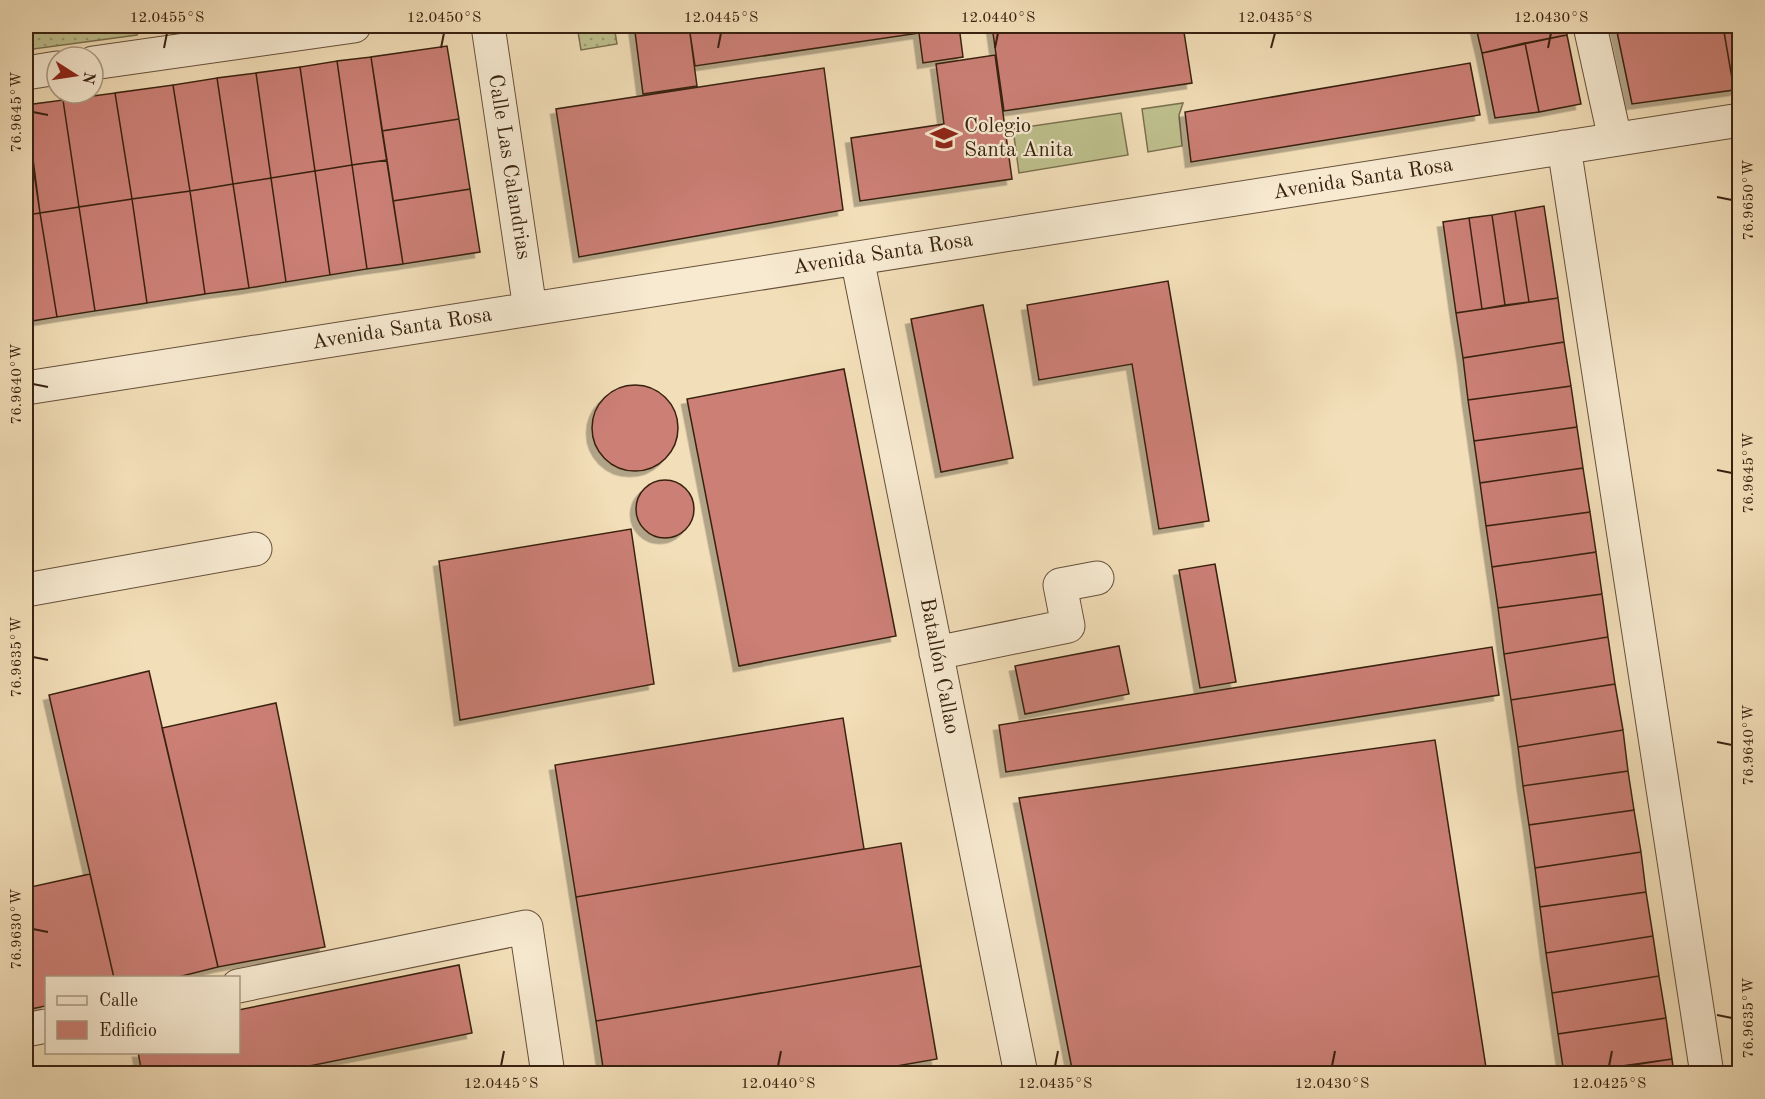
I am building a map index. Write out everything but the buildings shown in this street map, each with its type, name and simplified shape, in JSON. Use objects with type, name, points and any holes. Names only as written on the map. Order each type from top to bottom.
[{"type":"street","points":[[105,59],[171,38],[354,26]]},
{"type":"street","name":"Calle Las Calandrias","points":[[488,26],[530,309]]},
{"type":"street","points":[[1590,26],[1615,139]]},
{"type":"street","points":[[26,73],[45,70]]},
{"type":"street","name":"Avenida Santa Rosa","points":[[26,388],[1740,120]]},
{"type":"street","points":[[1564,147],[1707,1074]]},
{"type":"street","name":"Batallón Callao","points":[[857,258],[1021,1074]]},
{"type":"street","points":[[26,590],[255,549]]},
{"type":"street","points":[[936,653],[1068,626],[1060,585],[1097,578]]},
{"type":"street","points":[[240,986],[526,927],[548,1074]]},
{"type":"street","points":[[26,1030],[45,1026]]},
{"type":"green space","points":[[26,26],[142,26],[137,35],[63,45],[45,45],[45,47],[26,50]]},
{"type":"green space","points":[[577,26],[614,26],[617,44],[581,50]]},
{"type":"green space","points":[[1183,103],[1179,115],[1182,146],[1148,152],[1142,109]]},
{"type":"green space","points":[[1121,113],[1128,155],[1019,173],[1013,129]]},
{"type":"place","name":"Colegio Santa Anita","points":[[944,138]]}]
